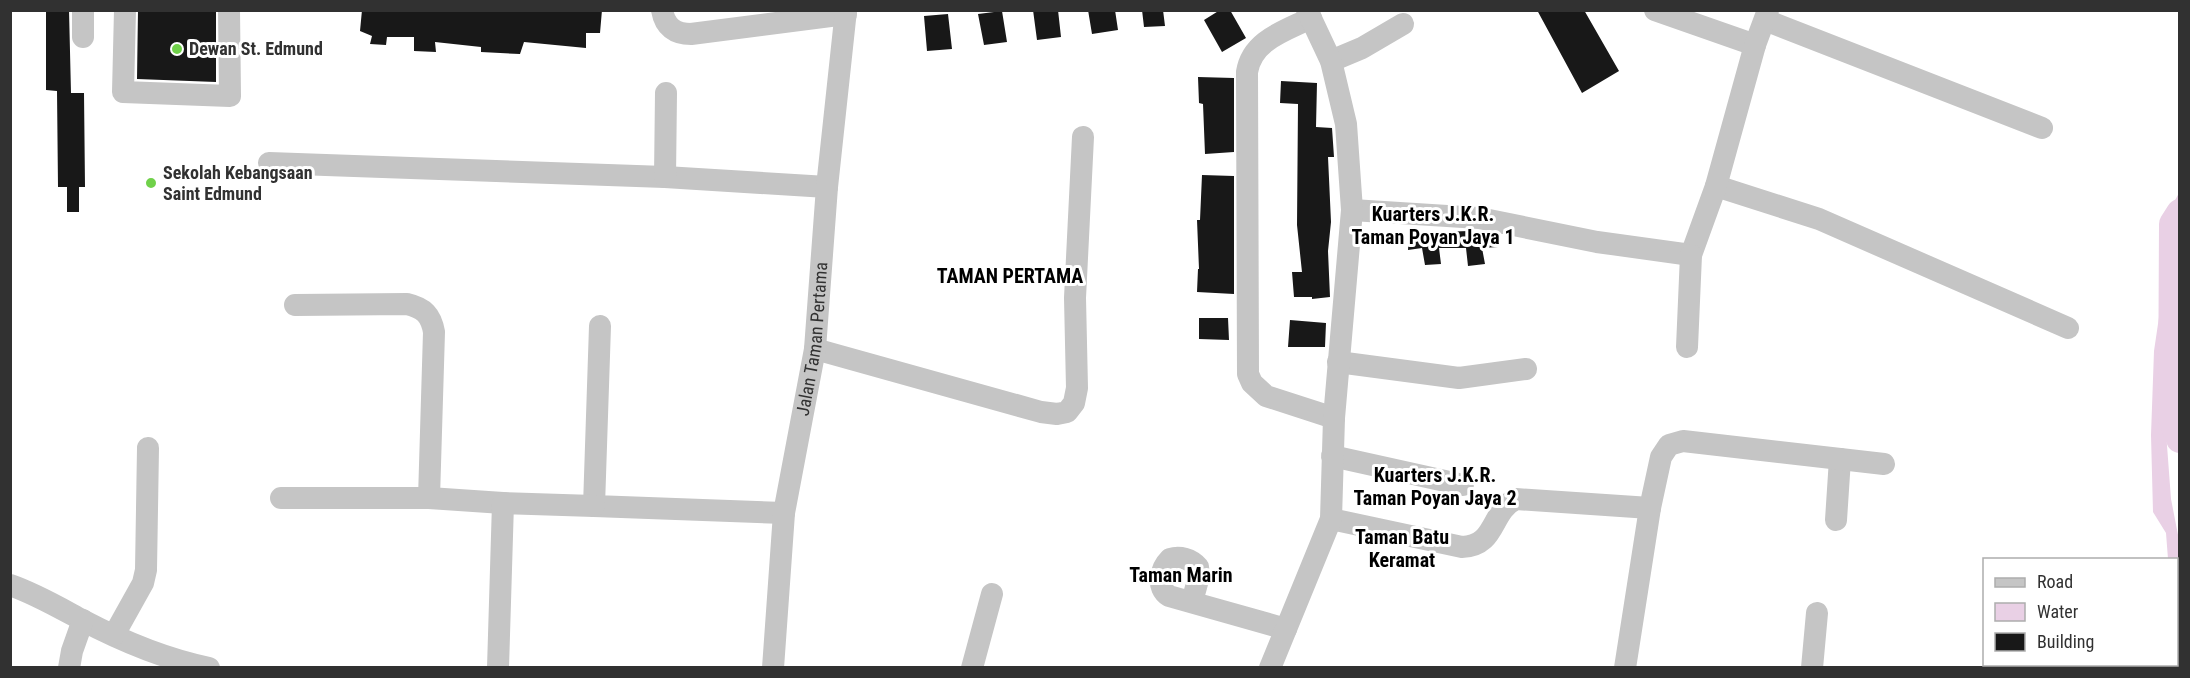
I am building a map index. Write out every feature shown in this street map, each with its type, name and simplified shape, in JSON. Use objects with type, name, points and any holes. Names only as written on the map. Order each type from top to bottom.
[{"type":"street","points":[[83,10],[83,37]]},
{"type":"street","points":[[125,10],[123,92],[230,96],[229,10]]},
{"type":"street","points":[[662,10],[669,28],[679,34],[846,12]]},
{"type":"street","points":[[1655,10],[1755,45]]},
{"type":"street","name":"Jalan Taman Pertama","points":[[772,668],[784,513],[815,349],[827,187],[846,12]]},
{"type":"street","points":[[1274,666],[1286,629],[1331,519],[1334,418],[1352,210],[1346,124],[1331,62],[1309,14],[1265,41],[1249,59],[1248,374],[1252,383],[1266,396],[1334,418]]},
{"type":"street","points":[[1687,347],[1691,255],[1716,186],[1755,45],[1767,15],[2042,128]]},
{"type":"street","points":[[1331,62],[1362,48],[1403,24]]},
{"type":"street","points":[[665,177],[666,93]]},
{"type":"street","points":[[815,349],[1041,412],[1057,414],[1067,412],[1074,403],[1077,388],[1075,298],[1083,137]]},
{"type":"street","points":[[269,163],[665,177],[827,187]]},
{"type":"street","points":[[1716,186],[1819,219],[2068,328]]},
{"type":"street","points":[[1352,210],[1479,218],[1598,242],[1691,255]]},
{"type":"street","points":[[295,305],[407,304],[418,306],[426,313],[432,322],[434,332],[429,498]]},
{"type":"street","points":[[594,506],[600,326]]},
{"type":"street","points":[[1338,362],[1459,378],[1526,369]]},
{"type":"street","points":[[1625,668],[1650,508],[1661,458],[1669,445],[1676,441],[1884,464]]},
{"type":"street","points":[[114,635],[143,584],[146,570],[148,448]]},
{"type":"street","points":[[1332,456],[1464,485]]},
{"type":"street","points":[[1836,520],[1840,459]]},
{"type":"street","points":[[281,498],[429,498],[503,503],[784,513]]},
{"type":"street","points":[[1331,519],[1462,547],[1480,543],[1487,537],[1503,508],[1516,499],[1650,508]]},
{"type":"street","points":[[498,668],[503,503]]},
{"type":"street","points":[[10,585],[38,595],[82,620],[178,662],[209,668]]},
{"type":"street","points":[[972,668],[992,594]]},
{"type":"street","points":[[1192,602],[1286,629]]},
{"type":"street","points":[[1812,668],[1817,613]]},
{"type":"street","points":[[69,668],[82,620]]},
{"type":"water","points":[[2179,193],[2179,266],[2167,338],[2166,432],[2171,499],[2179,540],[2178,586],[2178,558],[2168,558],[2166,533],[2153,512],[2151,435],[2154,351],[2166,270],[2169,211]]},
{"type":"building","points":[[46,10],[69,10],[71,93],[84,93],[85,187],[79,187],[79,212],[67,212],[67,187],[58,187],[57,91],[46,90]]},
{"type":"building","name":"Dewan St. Edmund","points":[[138,10],[216,10],[216,82],[137,79]]},
{"type":"building","points":[[362,10],[602,10],[600,33],[586,33],[586,48],[524,42],[520,54],[481,52],[481,47],[435,42],[436,52],[414,51],[414,37],[387,37],[386,45],[370,44],[372,36],[360,31]]},
{"type":"building","points":[[1033,10],[1058,10],[1061,37],[1037,40]]},
{"type":"building","points":[[1088,10],[1115,10],[1118,30],[1092,34]]},
{"type":"building","points":[[1142,10],[1163,10],[1165,26],[1144,27]]},
{"type":"building","points":[[1220,10],[1230,10],[1246,38],[1222,52],[1204,20]]},
{"type":"building","points":[[1537,10],[1584,10],[1619,71],[1582,93]]},
{"type":"building","points":[[1002,11],[1007,42],[984,45],[978,14]]},
{"type":"building","points":[[948,14],[952,49],[927,51],[924,16]]},
{"type":"building","points":[[1198,77],[1234,78],[1234,152],[1205,154],[1203,104],[1199,103]]},
{"type":"building","points":[[1281,81],[1317,83],[1316,127],[1332,128],[1334,157],[1328,157],[1331,222],[1328,251],[1330,297],[1312,299],[1312,297],[1294,297],[1292,272],[1302,272],[1297,225],[1298,104],[1280,103]]},
{"type":"building","points":[[1202,175],[1234,176],[1234,294],[1197,292],[1199,269],[1197,220],[1200,220]]},
{"type":"building","points":[[1469,231],[1497,235],[1498,247],[1482,248],[1485,264],[1468,266],[1466,248],[1439,248],[1441,264],[1425,265],[1422,248],[1408,250],[1409,233]]},
{"type":"building","points":[[1199,318],[1228,318],[1229,340],[1199,339]]},
{"type":"building","points":[[1290,320],[1326,323],[1325,347],[1288,347]]},
{"type":"waterway","points":[[2180,213],[2173,224],[2172,418],[2180,439]]},
{"type":"place","name":"Dewan St. Edmund","points":[[177,49]]},
{"type":"place","name":"Sekolah Kebangsaan Saint Edmund","points":[[151,183]]},
{"type":"district","name":"Kuarters J.K.R. Taman Poyan Jaya 1","points":[[1433,226]]},
{"type":"district","name":"TAMAN PERTAMA","points":[[1010,276]]},
{"type":"district","name":"Kuarters J.K.R. Taman Poyan Jaya 2","points":[[1435,486]]},
{"type":"district","name":"Taman Batu Keramat","points":[[1402,548]]},
{"type":"district","name":"Taman Marin","points":[[1181,575]]}]
